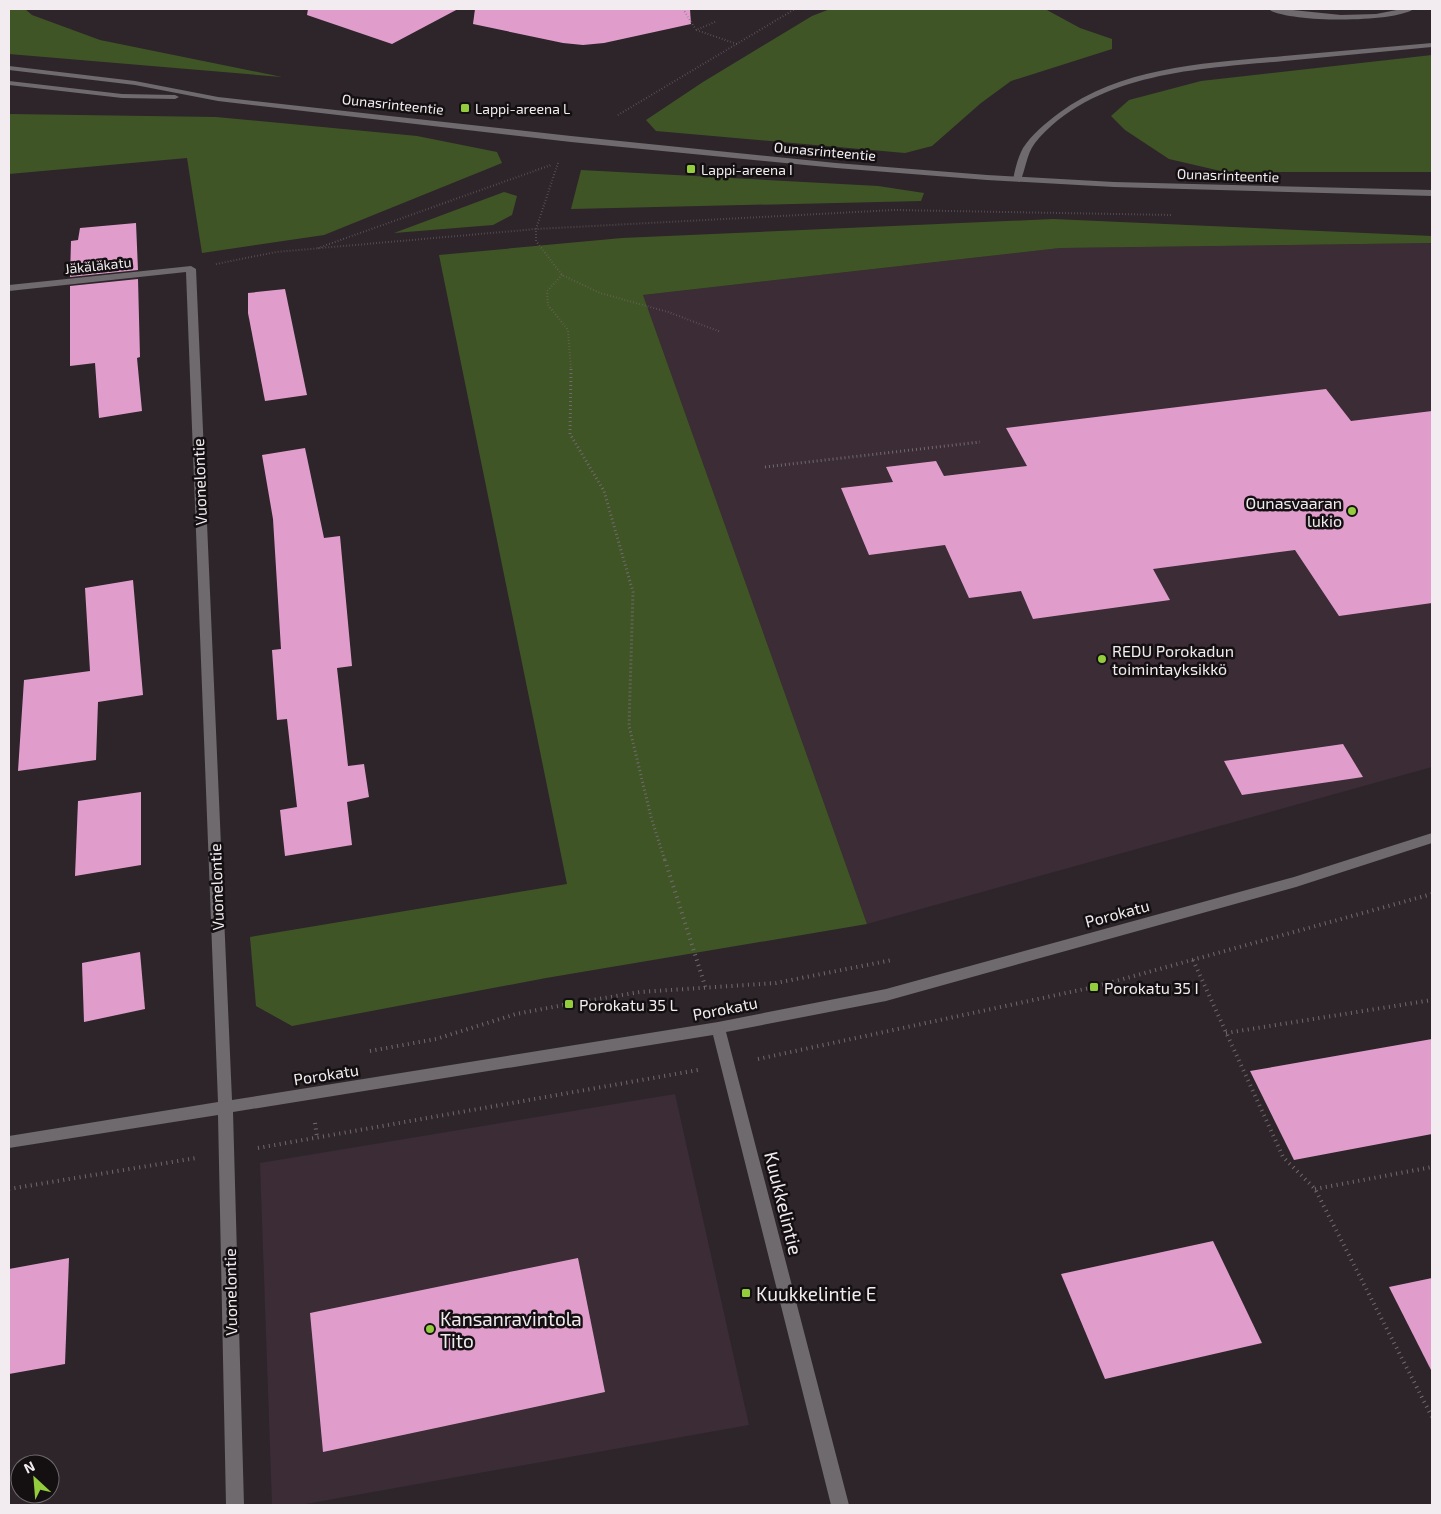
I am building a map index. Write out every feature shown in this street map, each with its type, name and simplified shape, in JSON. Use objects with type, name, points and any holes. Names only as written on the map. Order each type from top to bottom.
[{"type":"street","points":[[1272,9],[1299,14],[1355,18],[1410,9]]},
{"type":"street","points":[[1017,180],[1021,162],[1028,147],[1045,128],[1070,108],[1104,91],[1133,80],[1166,71],[1202,66],[1432,45]]},
{"type":"street","name":"Ounasrinteentie","points":[[9,68],[135,84],[218,99],[748,158],[1017,180],[1149,186],[1432,193]]},
{"type":"street","name":"Ounasrinteentie","points":[[9,83],[122,96],[218,99]]},
{"type":"street","name":"Jäkäläkatu","points":[[9,288],[191,269]]},
{"type":"street","name":"Vuonelontie","points":[[191,269],[225,1109],[235,1505]]},
{"type":"street","name":"Porokatu","points":[[9,1142],[225,1109],[718,1028],[886,994],[1296,882],[1432,838]]},
{"type":"street","name":"Kuukkelintie","points":[[718,1028],[840,1505]]},
{"type":"path","points":[[684,9],[696,30],[737,44]]},
{"type":"path","points":[[611,117],[619,115],[795,9]]},
{"type":"path","points":[[696,30],[715,22]]},
{"type":"path","points":[[560,156],[536,229],[536,241],[562,275],[600,293],[668,312],[721,332]]},
{"type":"path","points":[[314,249],[558,162]]},
{"type":"path","points":[[191,269],[276,252],[536,229],[894,210],[1180,215]]},
{"type":"path","points":[[562,275],[547,291],[548,305],[568,330],[571,373],[570,434],[604,491],[633,592],[629,726],[651,817],[706,989]]},
{"type":"path","points":[[765,467],[980,442]]},
{"type":"path","points":[[363,1052],[436,1039],[516,1014],[551,1007],[640,992],[776,983],[901,958]]},
{"type":"path","points":[[1193,960],[1283,1157],[1315,1189],[1432,1417]]},
{"type":"path","points":[[1226,1033],[1432,1000]]},
{"type":"path","points":[[1315,1189],[1432,1167]]},
{"type":"shaded area","name":"REDU Porokadun toimintayksikkö","points":[[1432,243],[1432,767],[867,924],[643,295],[1060,248]]},
{"type":"shaded area","points":[[675,1094],[749,1425],[300,1505],[272,1505],[260,1163]]},
{"type":"green space","points":[[9,9],[25,9],[32,15],[100,40],[282,77],[9,54]]},
{"type":"green space","points":[[830,9],[1045,9],[1080,28],[1112,39],[1112,49],[1011,81],[981,103],[932,146],[905,153],[656,131],[646,120],[703,82],[812,16]]},
{"type":"green space","points":[[1432,55],[1432,172],[1225,172],[1169,159],[1125,130],[1111,116],[1129,100],[1201,81]]},
{"type":"green space","points":[[9,114],[216,117],[417,136],[497,152],[502,163],[324,235],[202,253],[187,158],[9,174]]},
{"type":"green space","points":[[581,170],[878,186],[924,193],[921,201],[571,209]]},
{"type":"green space","points":[[504,192],[517,196],[512,215],[493,225],[394,233]]},
{"type":"green space","points":[[1053,219],[1432,236],[1432,243],[1060,248],[643,295],[867,924],[546,978],[292,1026],[256,1006],[250,937],[567,884],[439,255],[622,238]]},
{"type":"building","points":[[308,9],[458,9],[392,44],[307,15]]},
{"type":"building","points":[[475,9],[690,9],[691,24],[604,43],[583,45],[563,43],[473,24]]},
{"type":"building","points":[[136,223],[138,270],[70,277],[71,241],[78,240],[80,228]]},
{"type":"building","points":[[138,279],[140,357],[137,358],[142,411],[99,418],[95,363],[70,366],[70,286]]},
{"type":"building","points":[[285,289],[307,395],[265,401],[248,313],[248,293]]},
{"type":"building","points":[[1326,389],[1351,421],[1432,411],[1432,603],[1339,616],[1295,550],[1153,569],[1170,600],[1033,619],[1021,591],[969,598],[945,545],[869,555],[841,488],[893,482],[886,467],[936,461],[944,476],[1027,466],[1006,428]]},
{"type":"building","points":[[305,448],[324,538],[340,536],[352,666],[337,668],[348,766],[364,764],[369,797],[347,802],[352,845],[285,856],[280,810],[297,807],[287,719],[277,720],[272,650],[281,649],[273,519],[262,455]]},
{"type":"building","points":[[133,580],[143,695],[98,702],[96,760],[18,771],[24,680],[90,671],[85,588]]},
{"type":"building","points":[[1343,744],[1363,777],[1242,795],[1224,761]]},
{"type":"building","points":[[141,792],[141,865],[75,876],[78,801]]},
{"type":"building","points":[[140,952],[145,1009],[84,1022],[82,963]]},
{"type":"building","points":[[1432,1039],[1432,1134],[1294,1160],[1250,1071]]},
{"type":"building","points":[[1213,1241],[1262,1343],[1105,1379],[1061,1274]]},
{"type":"building","points":[[69,1258],[65,1364],[9,1374],[9,1269]]},
{"type":"building","points":[[578,1258],[605,1392],[323,1452],[310,1313]]},
{"type":"building","points":[[1432,1278],[1432,1372],[1389,1287]]},
{"type":"place","name":"Lappi-areena L","points":[[465,108]]},
{"type":"place","name":"Lappi-areena I","points":[[691,169]]},
{"type":"place","name":"Ounasvaaran lukio","points":[[1352,511]]},
{"type":"place","name":"REDU Porokadun toimintayksikkö","points":[[1102,659]]},
{"type":"place","name":"Porokatu 35 I","points":[[1094,987]]},
{"type":"place","name":"Porokatu 35 L","points":[[569,1004]]},
{"type":"place","name":"Kuukkelintie E","points":[[746,1293]]},
{"type":"place","name":"Kansanravintola Tito","points":[[430,1329]]}]
